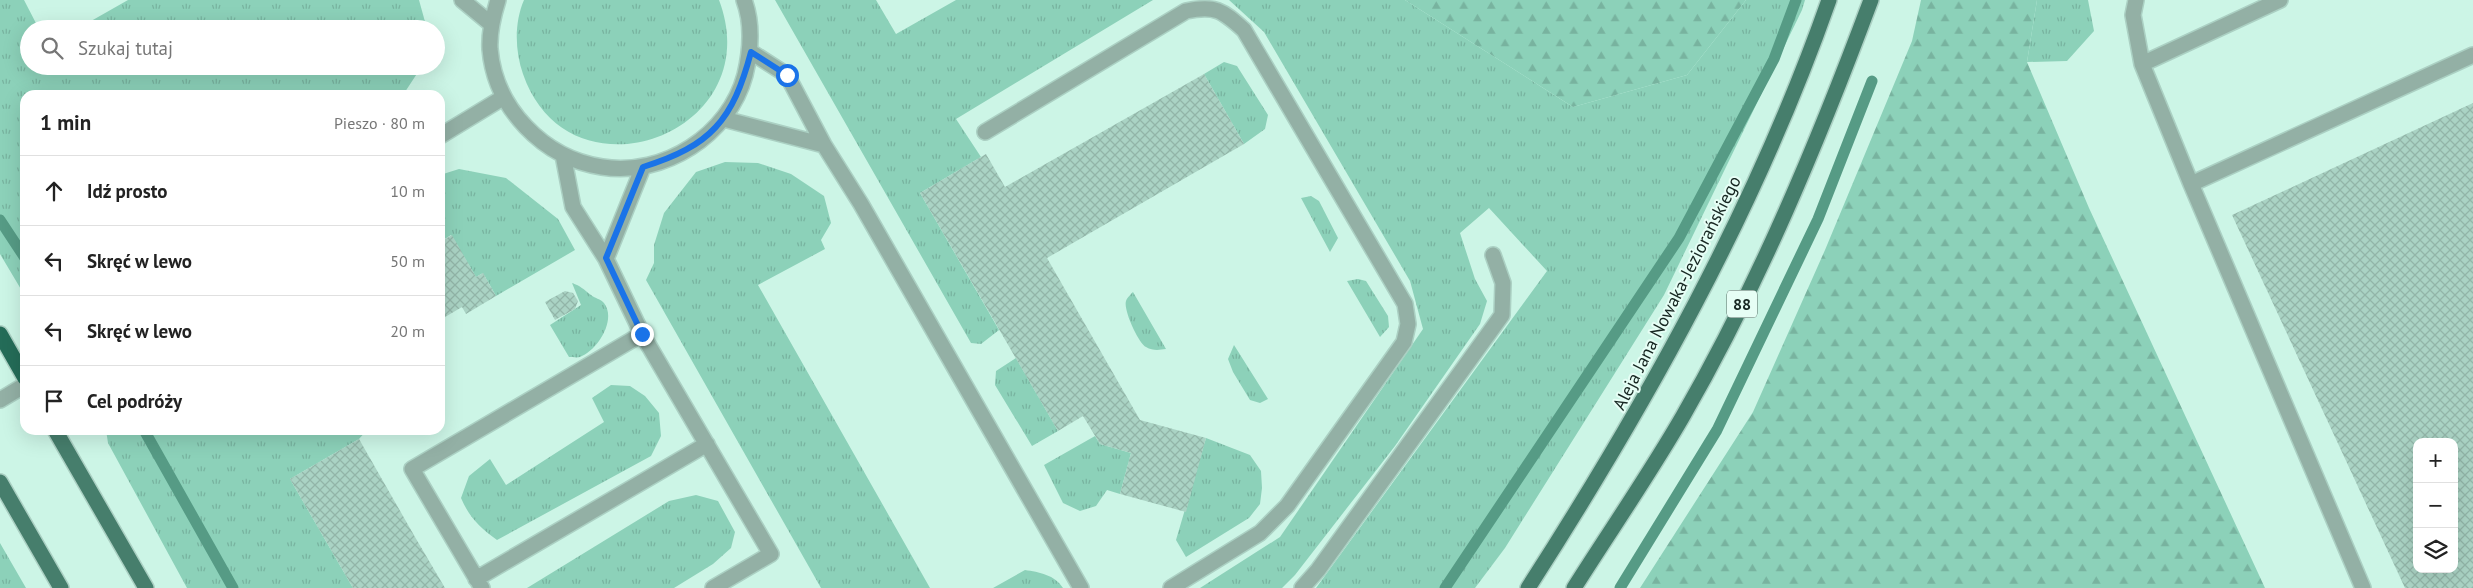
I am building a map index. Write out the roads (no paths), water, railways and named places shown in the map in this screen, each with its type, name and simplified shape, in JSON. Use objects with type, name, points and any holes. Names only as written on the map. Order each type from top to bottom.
[{"type":"highway","points":[[0,334],[20,369]]},
{"type":"main road","name":"Aleja Jana Nowaka-Jeziorańskiego","points":[[1528,588],[1632,421],[1696,302],[1752,188],[1803,76],[1829,0]]},
{"type":"main road","name":"88","points":[[1574,588],[1683,416],[1743,302],[1802,174],[1871,0]]},
{"type":"main road","points":[[58,435],[146,588]]},
{"type":"main road","points":[[0,482],[62,588]]},
{"type":"lane","points":[[462,0],[491,24]]},
{"type":"lane","points":[[498,0],[491,24],[490,49],[504,98],[526,127],[539,140],[563,155],[602,168],[643,167],[673,158],[701,141],[724,119],[742,87],[751,52],[748,11],[744,0]]},
{"type":"lane","points":[[2136,0],[2133,15],[2142,64],[2363,588]]},
{"type":"lane","points":[[2142,64],[2280,0]]},
{"type":"lane","points":[[985,132],[1186,10],[1207,7],[1228,16],[1244,30],[1405,304],[1408,324],[1404,342],[1287,506],[1260,533],[1171,588]]},
{"type":"lane","points":[[751,52],[787,75],[824,145],[861,204],[1081,588]]},
{"type":"lane","points":[[2191,184],[2473,55]]},
{"type":"lane","points":[[445,133],[504,98]]},
{"type":"lane","points":[[724,119],[824,145]]},
{"type":"lane","points":[[563,155],[573,207],[606,258],[642,334],[771,554],[713,588]]},
{"type":"lane","points":[[606,258],[643,167]]},
{"type":"lane","points":[[1302,588],[1318,570],[1502,315],[1503,283],[1494,255]]},
{"type":"lane","points":[[642,334],[412,469],[479,584],[707,444]]},
{"type":"lane","points":[[0,400],[20,388]]},
{"type":"waterway","points":[[1445,588],[1679,238],[1774,59],[1796,0]]},
{"type":"waterway","points":[[1620,588],[1717,430],[1818,219],[1872,81]]},
{"type":"waterway","points":[[0,220],[20,250]]},
{"type":"waterway","points":[[147,435],[233,588]]}]
